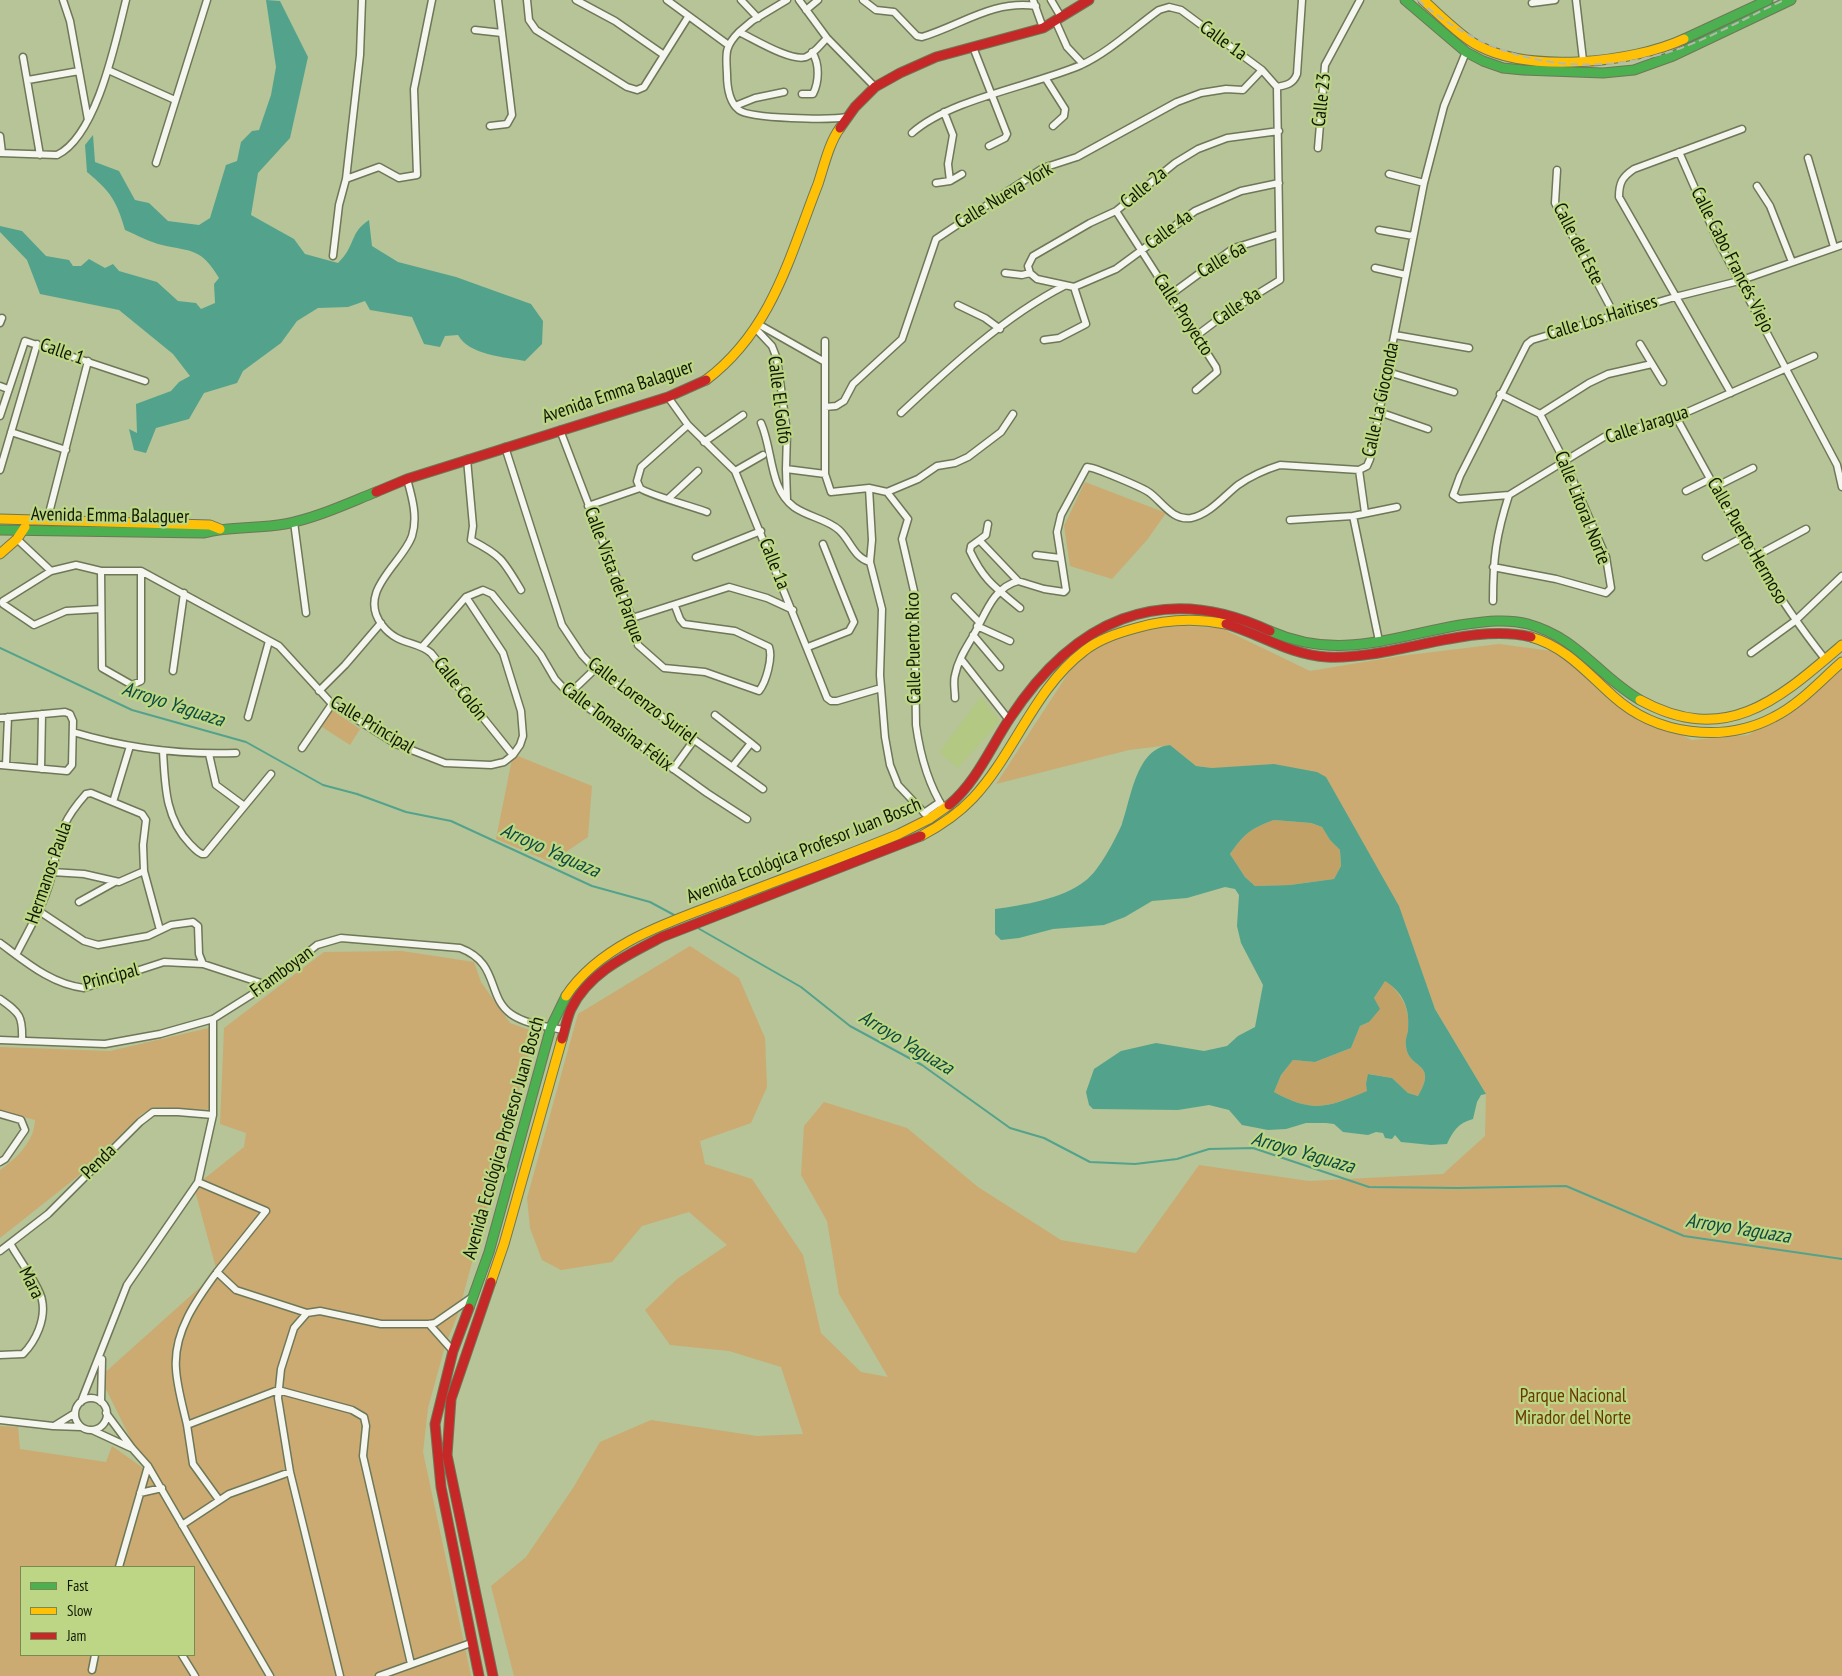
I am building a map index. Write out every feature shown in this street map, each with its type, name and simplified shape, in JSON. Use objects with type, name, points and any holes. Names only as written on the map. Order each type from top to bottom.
[{"type":"street","points":[[63,0],[88,120]]},
{"type":"street","points":[[0,136],[1,153],[57,155],[63,152],[88,120],[108,70],[126,0]]},
{"type":"street","points":[[156,163],[207,0]]},
{"type":"street","points":[[333,256],[339,205],[346,179],[360,55],[362,0]]},
{"type":"street","points":[[346,179],[379,167],[398,178],[417,175],[414,89],[432,0]]},
{"type":"street","points":[[490,126],[507,124],[512,115],[498,0]]},
{"type":"street","points":[[527,0],[529,20],[536,30],[632,89],[644,87],[688,17]]},
{"type":"street","points":[[576,0],[615,20],[664,55]]},
{"type":"street","points":[[667,0],[727,44]]},
{"type":"street","points":[[741,0],[758,18]]},
{"type":"street","points":[[787,0],[758,18],[727,44],[727,82],[735,106],[742,112],[759,115],[832,119],[847,117]]},
{"type":"street","points":[[799,0],[827,38],[875,87]]},
{"type":"street","points":[[806,10],[818,0]]},
{"type":"street","points":[[863,0],[876,10],[894,12],[917,36],[922,37],[995,8],[1019,2],[1035,3],[1043,28]]},
{"type":"street","points":[[1051,0],[1067,47],[1083,64]]},
{"type":"street","name":"Avenida Emma Balaguer","points":[[0,519],[210,525],[220,528],[257,528],[294,522],[316,516],[407,479],[668,396],[706,380],[719,371],[757,326],[778,287],[836,136],[847,117],[875,87],[936,57],[1043,28],[1089,0]]},
{"type":"street","points":[[1279,234],[1277,87],[1288,85],[1294,81],[1297,74],[1302,0]]},
{"type":"street","name":"Calle 23","points":[[1318,148],[1325,65],[1360,0]]},
{"type":"street","points":[[1406,0],[1466,52],[1503,68],[1603,74],[1634,70],[1673,56],[1791,0]]},
{"type":"street","points":[[1423,0],[1468,40],[1490,52],[1525,61],[1604,60],[1646,53],[1677,42],[1768,0]]},
{"type":"street","points":[[1532,2],[1556,0]]},
{"type":"street","points":[[1576,0],[1583,60]]},
{"type":"street","name":"Calle 1a","points":[[912,133],[925,122],[944,112],[1046,79],[1083,64],[1159,10],[1169,7],[1181,10],[1262,70],[1277,87]]},
{"type":"street","points":[[475,30],[502,33]]},
{"type":"street","points":[[739,32],[794,57],[805,57],[827,38]]},
{"type":"street","points":[[973,47],[1007,134],[1005,138],[989,146]]},
{"type":"street","points":[[802,94],[813,94],[815,89],[818,70],[812,52]]},
{"type":"street","name":"Calle La Gioconda","points":[[1018,580],[1044,589],[1064,592],[1066,590],[1057,532],[1061,516],[1087,467],[1097,469],[1149,492],[1176,516],[1190,518],[1198,516],[1224,499],[1252,476],[1280,465],[1359,470],[1366,466],[1370,459],[1388,372],[1424,183],[1444,106],[1466,52]]},
{"type":"street","points":[[23,57],[40,155]]},
{"type":"street","points":[[108,70],[176,100]]},
{"type":"street","name":"Calle Nueva York","points":[[825,407],[836,406],[844,402],[853,384],[902,339],[936,239],[1043,168],[1077,157],[1177,102],[1201,93],[1226,89],[1243,90],[1262,70]]},
{"type":"street","points":[[28,80],[79,71]]},
{"type":"street","points":[[1046,79],[1065,109],[1064,116],[1053,126]]},
{"type":"street","points":[[735,106],[755,98],[784,92]]},
{"type":"street","points":[[944,112],[953,135],[948,164],[950,181]]},
{"type":"street","points":[[1731,393],[1619,197],[1619,185],[1624,175],[1634,169],[1742,128]]},
{"type":"street","name":"Calle 2a","points":[[1030,273],[1028,266],[1033,256],[1090,223],[1116,211],[1175,163],[1198,149],[1228,138],[1279,131]]},
{"type":"street","name":"Calle Cabo Francés Viejo","points":[[1679,152],[1718,241],[1837,465],[1842,487]]},
{"type":"street","points":[[1808,158],[1834,247]]},
{"type":"street","name":"Calle del Este","points":[[1558,170],[1555,203],[1614,314]]},
{"type":"street","points":[[936,183],[950,181],[962,174]]},
{"type":"street","points":[[1389,174],[1424,183]]},
{"type":"street","name":"Calle 4a","points":[[1074,287],[1116,268],[1195,211],[1241,191],[1279,183]]},
{"type":"street","points":[[1757,186],[1770,206],[1792,262]]},
{"type":"street","name":"Calle Proyecto","points":[[1116,211],[1217,370],[1196,390]]},
{"type":"street","points":[[1379,230],[1413,236]]},
{"type":"street","name":"Calle 8a","points":[[1196,336],[1228,312],[1280,280],[1279,234]]},
{"type":"street","name":"Calle 6a","points":[[1170,294],[1234,248],[1279,234]]},
{"type":"street","name":"Calle Los Haitises","points":[[1454,498],[1453,492],[1460,476],[1500,394],[1529,342],[1614,314],[1739,281],[1842,245]]},
{"type":"street","points":[[1375,268],[1406,275]]},
{"type":"street","points":[[1005,273],[1017,276],[1030,273],[1037,279],[1074,287],[1086,324],[1066,335],[1044,340]]},
{"type":"street","points":[[901,414],[942,374],[1037,301],[1064,286]]},
{"type":"street","points":[[958,305],[985,318],[1000,329]]},
{"type":"street","points":[[757,326],[825,362]]},
{"type":"street","name":"Calle El Golfo","points":[[757,326],[772,346],[777,359],[787,432],[786,469],[826,474]]},
{"type":"street","points":[[1395,335],[1469,348]]},
{"type":"street","name":"Calle 1","points":[[0,416],[24,342],[38,344],[144,381]]},
{"type":"street","points":[[825,342],[826,474],[831,492],[869,488],[886,492],[918,479],[937,466],[955,463],[968,457],[1001,432],[1013,414]]},
{"type":"street","points":[[0,470],[38,344]]},
{"type":"street","points":[[1640,344],[1663,382]]},
{"type":"street","name":"Calle Jaragua","points":[[1454,498],[1510,495],[1604,437],[1676,417],[1814,356]]},
{"type":"street","points":[[47,520],[88,361]]},
{"type":"street","points":[[1500,394],[1540,414],[1589,383],[1608,374],[1652,364]]},
{"type":"street","points":[[1388,372],[1454,392]]},
{"type":"street","points":[[0,386],[8,388]]},
{"type":"street","name":"Calle 1a","points":[[668,396],[688,425],[735,471],[808,647],[825,694],[831,701],[841,700],[881,688]]},
{"type":"street","points":[[1379,412],[1428,429]]},
{"type":"street","name":"Calle Litoral Norte","points":[[1493,567],[1556,579],[1603,592],[1610,591],[1606,557],[1566,462],[1540,414]]},
{"type":"street","points":[[704,442],[743,415]]},
{"type":"street","name":"Calle Puerto Hermoso","points":[[1676,417],[1742,538],[1795,621],[1826,659]]},
{"type":"street","points":[[761,423],[766,435],[775,476],[787,501],[807,516],[838,529],[860,558],[870,562]]},
{"type":"street","points":[[688,425],[641,467],[638,481],[640,488],[644,492],[669,498],[707,512]]},
{"type":"street","name":"Calle Vista del Parque","points":[[560,430],[632,618],[638,645],[664,668],[705,672],[759,691],[771,654],[769,647],[735,631],[684,624],[674,606]]},
{"type":"street","points":[[11,432],[66,450]]},
{"type":"street","name":"Calle Lorenzo Suriel","points":[[505,447],[562,625],[582,655],[595,668],[763,789]]},
{"type":"street","points":[[735,471],[763,455]]},
{"type":"street","points":[[467,459],[473,526],[471,540],[491,550],[506,562],[521,590]]},
{"type":"street","points":[[1715,487],[1754,468]]},
{"type":"street","points":[[786,469],[787,501]]},
{"type":"street","points":[[1359,470],[1365,513]]},
{"type":"street","points":[[669,498],[698,471]]},
{"type":"street","points":[[1686,492],[1710,478]]},
{"type":"street","points":[[319,690],[345,665],[380,623],[375,601],[378,586],[412,538],[415,522],[407,479]]},
{"type":"street","points":[[588,506],[640,488]]},
{"type":"street","points":[[869,488],[872,540],[870,562],[882,616],[881,688],[885,737],[892,773],[902,791],[927,816]]},
{"type":"street","name":"Calle Puerto Rico","points":[[886,492],[908,519],[902,539],[914,591],[916,725],[924,762],[942,806]]},
{"type":"street","points":[[1493,601],[1493,567],[1497,532],[1510,495]]},
{"type":"street","points":[[1290,520],[1353,516],[1397,507]]},
{"type":"street","points":[[1353,516],[1379,641]]},
{"type":"street","points":[[0,554],[17,539],[28,520]]},
{"type":"street","points":[[294,522],[306,613]]},
{"type":"street","points":[[988,524],[986,536],[971,546],[970,551],[978,568],[999,593],[1020,608]]},
{"type":"street","name":"Avenida Emma Balaguer","points":[[0,530],[204,533],[220,528]]},
{"type":"street","points":[[1754,557],[1806,529]]},
{"type":"street","points":[[696,557],[761,531]]},
{"type":"street","points":[[1706,557],[1742,538]]},
{"type":"street","points":[[17,539],[51,571]]},
{"type":"street","points":[[955,698],[955,675],[961,658],[978,624],[999,593],[1006,586],[1018,580],[978,541]]},
{"type":"street","points":[[808,647],[849,631],[854,622],[823,544]]},
{"type":"street","points":[[1036,555],[1060,558]]},
{"type":"street","name":"Calle Principal","points":[[101,609],[66,611],[34,625],[3,604],[3,601],[51,571],[76,565],[101,571],[141,571],[279,646],[332,704],[396,744],[445,763],[492,765],[504,762],[513,755]]},
{"type":"street","points":[[101,571],[103,670],[132,685],[137,684],[141,680],[141,571]]},
{"type":"street","points":[[1751,653],[1795,621],[1842,576]]},
{"type":"street","points":[[632,618],[729,587],[767,598],[793,610]]},
{"type":"street","name":"Calle Tomasina Félix","points":[[466,597],[483,590],[492,594],[541,655],[555,679],[569,694],[673,769],[747,818]]},
{"type":"street","points":[[173,671],[184,593]]},
{"type":"street","points":[[422,647],[466,597],[495,640],[510,669],[523,723],[523,736],[513,755]]},
{"type":"street","points":[[955,597],[978,624],[1010,641]]},
{"type":"street","name":"Avenida Ecológica Profesor Juan Bosch","points":[[479,1676],[441,1487],[435,1435],[437,1410],[453,1351],[489,1252],[551,1027],[560,1006],[572,987],[598,963],[652,930],[888,839],[959,797],[985,764],[1008,720],[1039,677],[1061,654],[1090,632],[1104,625],[1144,613],[1171,609],[1215,611],[1243,618],[1297,641],[1327,647],[1346,647],[1486,621],[1524,623],[1548,630],[1569,640],[1632,696],[1649,706],[1677,716],[1703,720],[1739,716],[1762,706],[1794,686],[1842,645]]},
{"type":"street","name":"Avenida Ecológica Profesor Juan Bosch","points":[[493,1676],[447,1455],[451,1399],[515,1206],[563,1030],[571,1008],[594,978],[613,963],[662,937],[910,842],[947,821],[964,808],[994,772],[1059,672],[1085,650],[1110,635],[1136,627],[1162,623],[1204,621],[1235,627],[1288,650],[1307,655],[1327,657],[1368,655],[1495,633],[1521,634],[1535,637],[1564,651],[1580,663],[1615,698],[1636,713],[1665,725],[1698,733],[1733,730],[1773,717],[1795,702],[1842,662]]},
{"type":"street","name":"Calle Colón","points":[[380,623],[403,642],[422,647],[431,653],[513,755]]},
{"type":"street","points":[[973,635],[1000,667]]},
{"type":"street","points":[[248,717],[269,641]]},
{"type":"street","points":[[961,658],[1008,720]]},
{"type":"street","points":[[569,694],[595,668]]},
{"type":"street","points":[[302,748],[332,704]]},
{"type":"street","points":[[0,718],[8,717],[65,712],[70,714],[73,732],[72,766],[67,771],[3,765],[8,717]]},
{"type":"street","points":[[41,768],[42,714]]},
{"type":"street","points":[[715,715],[757,748]]},
{"type":"street","points":[[73,732],[105,742],[163,751],[209,754],[236,753]]},
{"type":"street","points":[[673,769],[694,740]]},
{"type":"street","points":[[732,767],[750,743]]},
{"type":"street","points":[[130,746],[113,802],[142,814],[146,820],[143,845],[144,871],[160,930]]},
{"type":"street","points":[[163,751],[165,788],[171,815],[180,833],[199,853],[205,854],[271,774]]},
{"type":"street","points":[[209,754],[216,785],[244,805]]},
{"type":"street","name":"Hermanos Paula","points":[[16,955],[39,911],[52,872],[62,827],[86,794],[91,793],[113,802]]},
{"type":"street","points":[[79,902],[115,882],[144,871]]},
{"type":"street","points":[[52,872],[84,874],[115,882]]},
{"type":"street","points":[[754,890],[758,900]]},
{"type":"street","points":[[39,911],[84,941],[98,945],[148,936],[171,925],[193,922],[198,926],[199,954],[203,964]]},
{"type":"street","name":"Framboyan","points":[[0,1040],[105,1044],[160,1034],[213,1019],[267,985],[317,945],[341,938],[460,948],[472,953],[482,961],[502,1003],[510,1013],[523,1020],[563,1030]]},
{"type":"street","name":"Principal","points":[[0,943],[52,979],[84,988],[164,962],[203,964],[267,985]]},
{"type":"street","points":[[0,999],[18,1012],[23,1025],[22,1041]]},
{"type":"street","points":[[53,1426],[75,1413],[127,1285],[198,1182],[213,1116],[213,1019]]},
{"type":"street","name":"Penda","points":[[0,1252],[48,1214],[140,1122],[153,1112],[178,1112],[213,1116]]},
{"type":"street","points":[[0,1114],[21,1120],[25,1130],[5,1159],[0,1162]]},
{"type":"street","points":[[198,1182],[266,1211],[196,1300],[185,1323],[176,1355],[176,1369],[193,1464],[219,1500]]},
{"type":"street","name":"Mara","points":[[0,1355],[23,1354],[33,1344],[43,1315],[42,1299],[11,1245]]},
{"type":"street","points":[[217,1272],[236,1290],[307,1313],[320,1312],[381,1324],[435,1323],[471,1298]]},
{"type":"street","points":[[307,1313],[294,1328],[281,1369],[278,1398],[290,1472],[340,1676]]},
{"type":"street","points":[[429,1324],[453,1351]]},
{"type":"street","points":[[106,1340],[101,1363],[101,1402],[106,1413],[148,1466],[162,1488],[270,1676]]},
{"type":"street","points":[[187,1425],[278,1390],[352,1410],[364,1417],[366,1426],[363,1456],[411,1664]]},
{"type":"street","points":[[81,1402],[88,1398],[101,1402]]},
{"type":"street","points":[[75,1413],[76,1420],[81,1427]]},
{"type":"street","points":[[92,1430],[102,1424],[106,1413]]},
{"type":"street","points":[[0,1420],[81,1427],[132,1448]]},
{"type":"street","points":[[118,1566],[148,1466]]},
{"type":"street","points":[[182,1525],[219,1500],[290,1472]]},
{"type":"street","points":[[140,1493],[162,1488]]},
{"type":"street","points":[[120,1560],[125,1566]]},
{"type":"street","points":[[379,1676],[471,1643]]},
{"type":"street","points":[[92,1670],[95,1656]]},
{"type":"street","points":[[183,1656],[195,1676]]},
{"type":"shaded area","points":[[981,697],[1000,721],[958,768],[939,752]]},
{"type":"shaded area","points":[[1274,820],[1311,823],[1322,827],[1330,840],[1340,850],[1341,866],[1334,879],[1290,885],[1255,886],[1245,877],[1230,854],[1249,832]]},
{"type":"shaded area","points":[[1385,980],[1404,1002],[1408,1015],[1406,1044],[1408,1054],[1424,1071],[1424,1085],[1418,1096],[1408,1093],[1392,1078],[1369,1074],[1366,1084],[1368,1091],[1342,1101],[1321,1106],[1300,1103],[1274,1092],[1281,1075],[1293,1060],[1315,1062],[1351,1048],[1360,1026],[1369,1022],[1374,998]]},
{"type":"green space","points":[[1085,482],[1166,513],[1147,540],[1112,579],[1070,566],[1064,526]]},
{"type":"green space","name":"Parque Nacional Mirador del Norte","points":[[1186,626],[1221,628],[1310,671],[1400,656],[1499,644],[1560,652],[1631,710],[1692,740],[1748,735],[1800,702],[1842,668],[1842,1676],[514,1676],[491,1586],[526,1557],[573,1488],[600,1442],[651,1420],[757,1436],[803,1434],[781,1367],[729,1351],[670,1345],[645,1310],[677,1279],[727,1245],[689,1212],[642,1226],[612,1262],[561,1270],[542,1260],[530,1228],[527,1198],[578,1014],[690,946],[739,978],[765,1038],[767,1087],[751,1123],[700,1141],[705,1164],[752,1179],[803,1255],[821,1333],[861,1372],[888,1377],[839,1294],[827,1221],[801,1175],[804,1126],[824,1102],[907,1128],[978,1187],[1061,1240],[1136,1253],[1199,1165],[1309,1181],[1443,1174],[1485,1136],[1486,1094],[1435,1009],[1414,951],[1382,876],[1357,835],[1212,768],[1196,766],[1170,745],[1129,750],[996,784],[1069,672],[1096,647],[1143,628]]},
{"type":"green space","points":[[332,710],[360,729],[350,745],[322,727]]},
{"type":"green space","points":[[513,754],[592,786],[588,837],[551,862],[496,839]]},
{"type":"green space","points":[[402,951],[474,962],[481,982],[510,1023],[535,1032],[458,1314],[445,1346],[428,1408],[423,1452],[471,1676],[0,1676],[0,1426],[18,1427],[20,1449],[106,1462],[112,1446],[146,1470],[100,1377],[217,1272],[194,1187],[244,1147],[246,1133],[220,1124],[224,1028],[324,952]]},
{"type":"green space","points":[[213,1027],[213,1110],[153,1107],[142,1114],[77,1177],[0,1238],[0,1170],[28,1142],[32,1135],[35,1120],[0,1111],[0,1047],[110,1051]]},
{"type":"water","points":[[266,0],[280,1],[308,57],[290,138],[258,173],[251,215],[294,239],[305,254],[338,263],[348,251],[358,230],[369,220],[372,246],[398,262],[456,277],[531,304],[543,321],[542,344],[525,361],[478,351],[463,342],[458,335],[445,336],[440,347],[424,344],[412,317],[370,310],[365,301],[348,307],[318,308],[297,321],[281,343],[243,371],[237,383],[204,393],[189,419],[156,428],[146,453],[134,450],[129,429],[137,433],[136,404],[171,391],[179,382],[190,376],[173,354],[119,310],[40,294],[27,260],[0,232],[0,226],[22,231],[46,256],[69,260],[73,266],[81,266],[89,259],[105,268],[113,264],[119,271],[157,282],[178,301],[196,303],[201,309],[215,303],[214,284],[219,278],[213,268],[201,256],[189,251],[152,242],[125,230],[112,197],[87,172],[85,145],[93,135],[95,162],[119,171],[135,200],[149,203],[168,221],[199,225],[210,218],[226,165],[237,161],[241,142],[252,131],[259,130],[271,95],[276,67]]},
{"type":"water","points":[[1170,745],[1196,766],[1212,768],[1274,764],[1317,772],[1326,777],[1399,906],[1435,1009],[1486,1094],[1481,1095],[1477,1102],[1473,1119],[1457,1128],[1447,1144],[1431,1145],[1401,1142],[1395,1135],[1392,1139],[1385,1138],[1383,1133],[1376,1132],[1368,1135],[1343,1132],[1334,1124],[1326,1123],[1306,1123],[1286,1129],[1268,1130],[1242,1125],[1229,1110],[1209,1105],[1178,1110],[1093,1109],[1089,1105],[1086,1092],[1094,1069],[1121,1051],[1156,1043],[1204,1051],[1227,1046],[1238,1036],[1255,1027],[1263,985],[1241,943],[1237,926],[1239,895],[1235,889],[1225,887],[1187,898],[1152,901],[1125,917],[1104,925],[1053,929],[1019,938],[1001,940],[995,934],[995,909],[1054,897],[1076,887],[1096,870],[1119,831],[1132,789],[1142,765],[1149,755],[1159,748]],"holes":[[[1274,820],[1311,823],[1322,827],[1330,840],[1340,850],[1341,866],[1334,879],[1290,885],[1255,886],[1245,877],[1230,854],[1249,832]],[[1385,981],[1401,996],[1407,1009],[1408,1031],[1406,1044],[1408,1054],[1424,1071],[1425,1077],[1424,1085],[1418,1096],[1408,1093],[1392,1078],[1368,1074],[1367,1091],[1342,1101],[1321,1106],[1300,1103],[1274,1092],[1281,1075],[1293,1060],[1315,1062],[1351,1048],[1360,1026],[1369,1022],[1380,1009],[1374,998]]]},
{"type":"waterway","name":"Arroyo Yaguaza","points":[[0,648],[132,710],[246,742],[323,785],[357,794],[406,812],[451,821],[592,886],[650,902],[676,916]]},
{"type":"waterway","name":"Arroyo Yaguaza","points":[[696,927],[801,987],[850,1026],[922,1065],[1010,1128],[1044,1138],[1090,1162],[1135,1164],[1177,1159],[1209,1149],[1253,1148],[1369,1187],[1566,1186],[1684,1236],[1842,1259]]},
{"type":"railway","points":[[1418,0],[1446,21],[1474,38],[1504,50],[1535,59],[1567,64],[1632,61],[1666,53],[1711,36],[1784,0]]},
{"type":"traffic: fast","points":[[1405,0],[1466,52],[1483,61],[1503,68],[1603,73],[1634,70],[1673,56],[1791,0]]},
{"type":"traffic: fast","points":[[1684,39],[1768,0]]},
{"type":"traffic: fast","points":[[0,530],[204,533],[224,529],[275,526],[308,518],[376,492]]},
{"type":"traffic: fast","points":[[1270,631],[1295,640],[1342,645],[1365,644],[1460,625],[1494,621],[1519,622],[1546,630],[1561,638],[1612,680],[1640,700]]},
{"type":"traffic: fast","points":[[469,1308],[489,1252],[551,1027],[566,996]]},
{"type":"traffic: slow","points":[[1423,0],[1472,42],[1501,54],[1526,60],[1582,62],[1610,59],[1637,54],[1684,39]]},
{"type":"traffic: slow","points":[[706,380],[729,360],[763,316],[798,239],[830,148],[840,128]]},
{"type":"traffic: slow","points":[[0,519],[210,525],[220,529]]},
{"type":"traffic: slow","points":[[0,554],[17,539],[25,527]]},
{"type":"traffic: slow","points":[[921,836],[948,819],[973,798],[988,780],[1051,684],[1084,651],[1116,634],[1158,623],[1192,621],[1226,624]]},
{"type":"traffic: slow","points":[[1531,637],[1544,641],[1565,654],[1613,696],[1649,720],[1669,727],[1712,733],[1733,731],[1774,717],[1801,699],[1842,662]]},
{"type":"traffic: slow","points":[[1640,700],[1671,713],[1699,719],[1725,718],[1749,711],[1773,699],[1796,683],[1842,645]]},
{"type":"traffic: slow","points":[[566,996],[600,960],[644,934],[691,913],[899,834],[929,819],[949,805]]},
{"type":"traffic: slow","points":[[491,1282],[504,1244],[562,1039]]},
{"type":"traffic: jam","points":[[840,128],[855,107],[875,87],[900,73],[936,57],[1043,28],[1089,0]]},
{"type":"traffic: jam","points":[[376,492],[407,479],[668,397],[706,380]]},
{"type":"traffic: jam","points":[[949,805],[968,786],[1010,718],[1035,685],[1062,657],[1091,635],[1122,619],[1156,610],[1192,609],[1230,616],[1270,631]]},
{"type":"traffic: jam","points":[[1226,624],[1300,652],[1327,657],[1378,653],[1483,634],[1531,637]]},
{"type":"traffic: jam","points":[[562,1039],[571,1009],[579,996],[599,975],[623,958],[662,937],[921,836]]},
{"type":"traffic: jam","points":[[491,1282],[451,1399],[447,1455],[493,1676]]},
{"type":"traffic: jam","points":[[469,1308],[453,1351],[435,1424],[441,1487],[479,1676]]}]
